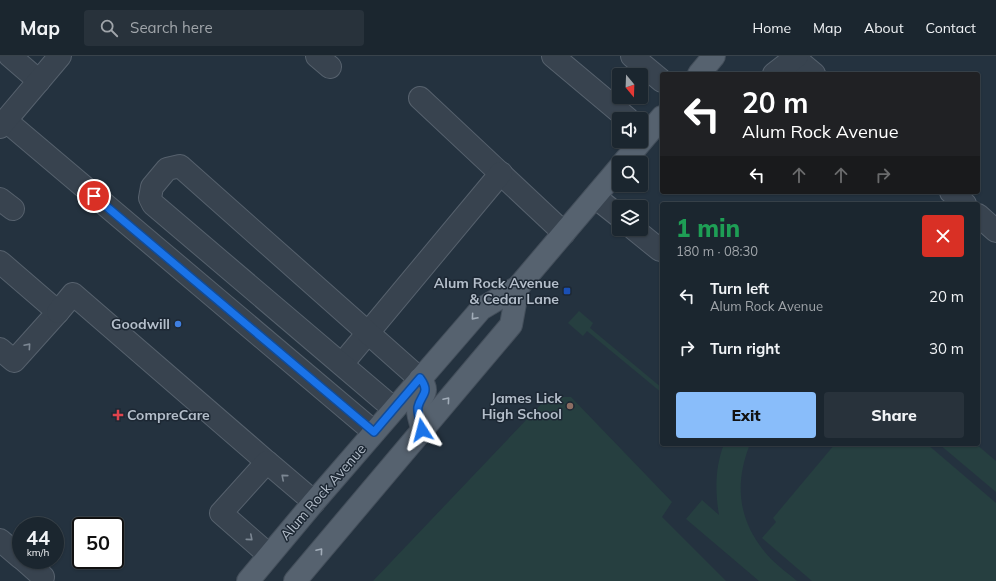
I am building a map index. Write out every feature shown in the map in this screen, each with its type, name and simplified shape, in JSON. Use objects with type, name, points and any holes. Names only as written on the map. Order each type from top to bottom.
[{"type":"main road","points":[[701,72],[714,56]]},
{"type":"main road","points":[[648,129],[660,119]]},
{"type":"main road","name":"Alum Rock Avenue","points":[[248,581],[420,378],[481,309],[518,287],[612,176]]},
{"type":"main road","name":"Alum Rock Avenue","points":[[295,581],[511,325],[518,287]]},
{"type":"main road","points":[[420,378],[425,385],[425,394],[418,408],[422,430]]},
{"type":"street","points":[[10,56],[39,81]]},
{"type":"street","points":[[60,56],[3,123],[374,432]]},
{"type":"street","points":[[553,56],[620,112]]},
{"type":"street","points":[[632,56],[660,79]]},
{"type":"street","points":[[777,72],[796,57],[812,72]]},
{"type":"street","points":[[420,98],[564,233]]},
{"type":"street","points":[[394,409],[153,204],[150,198],[152,187],[167,169],[180,166],[420,378]]},
{"type":"street","points":[[342,364],[501,173]]},
{"type":"street","points":[[953,194],[963,202]]},
{"type":"street","points":[[595,197],[612,210]]},
{"type":"street","points":[[980,218],[996,231]]},
{"type":"street","points":[[643,236],[660,250]]},
{"type":"street","points":[[0,262],[58,312]]},
{"type":"street","points":[[0,349],[14,362],[73,294],[314,502]]},
{"type":"street","points":[[267,462],[221,514],[269,555]]},
{"type":"street","points":[[0,540],[12,550]]},
{"type":"street","points":[[34,569],[43,577]]},
{"type":"green space","points":[[579,311],[593,323],[590,328],[660,386],[660,391],[587,331],[583,336],[568,323]]},
{"type":"green space","points":[[548,397],[571,397],[672,502],[662,517],[726,581],[373,581]]},
{"type":"green space","points":[[723,446],[749,446],[742,475],[741,490],[742,505],[746,519],[760,546],[774,562],[797,581],[759,581],[686,519],[702,500],[719,515],[717,470]]},
{"type":"green space","points":[[833,446],[929,446],[996,503],[996,581],[812,581],[762,538],[776,522],[773,518]]},
{"type":"green space","points":[[941,446],[978,446],[996,461],[996,492]]},
{"type":"place","name":"Alum Rock Avenue & Cedar Lane","points":[[567,291]]},
{"type":"place","name":"Goodwill","points":[[178,324]]},
{"type":"place","name":"James Lick High School","points":[[570,406]]},
{"type":"place","name":"CompreCare","points":[[118,415]]},
{"type":"route","points":[[94,196],[355,418],[374,432],[420,378],[425,385],[425,394],[418,408],[422,430]]}]
